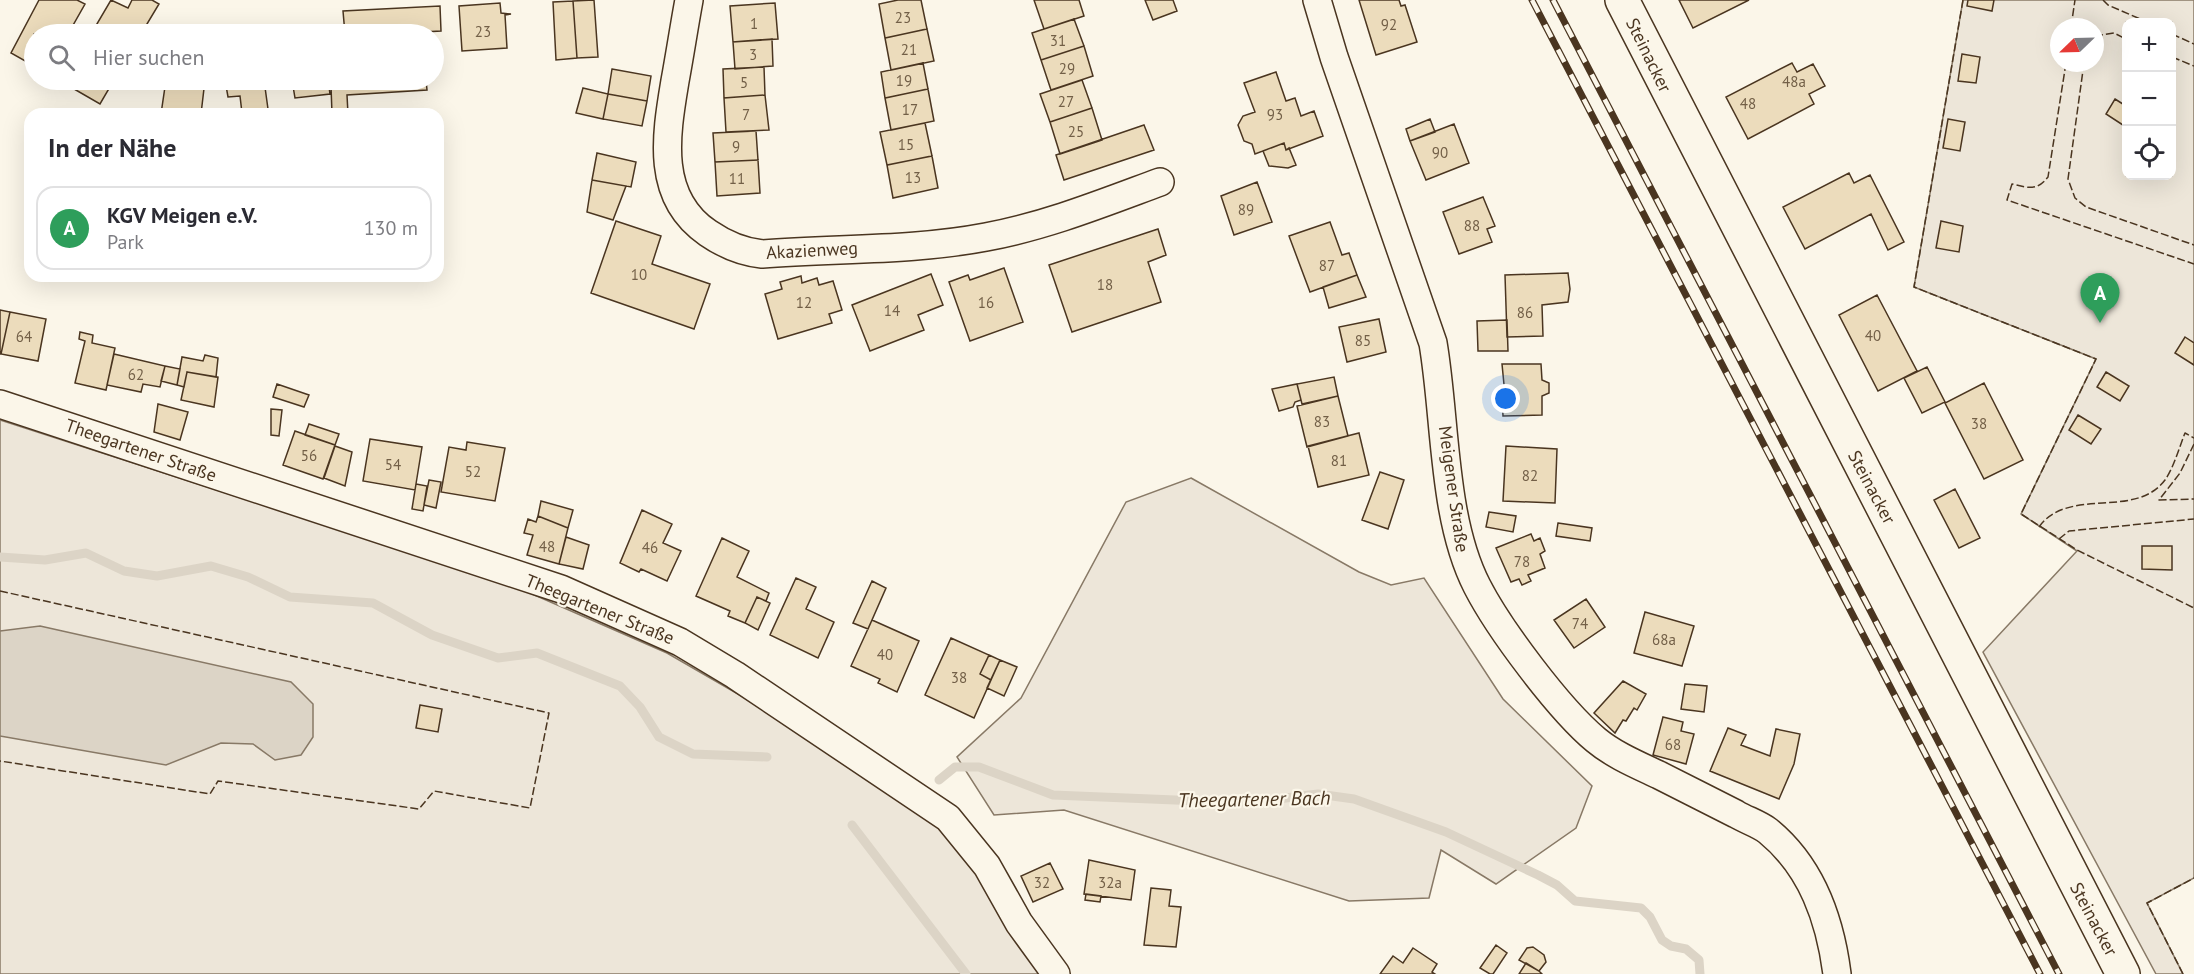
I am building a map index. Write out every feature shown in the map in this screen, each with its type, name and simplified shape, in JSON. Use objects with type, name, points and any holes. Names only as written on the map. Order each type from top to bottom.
[{"type":"street","name":"Akazienweg","points":[[689,0],[667,130],[666,160],[673,188],[689,216],[702,229],[727,244],[762,254],[932,244],[986,237],[1060,218],[1160,182]]},
{"type":"street","name":"Meigener Straße","points":[[1317,0],[1334,57],[1433,343],[1441,388],[1452,502],[1463,557],[1478,589],[1535,672],[1596,740],[1766,830],[1786,849],[1800,866],[1825,913],[1837,974]]},
{"type":"street","name":"Steinacker","points":[[1622,0],[2123,974]]},
{"type":"street","name":"Theegartener Straße","points":[[0,404],[561,589],[680,642],[735,675],[948,818],[987,866],[1019,923],[1056,974]]},
{"type":"shaded area","points":[[1963,0],[2194,0],[2194,878],[2147,903],[2183,974],[2156,974],[1983,652],[2077,551],[2021,514],[2096,359],[1914,287]]},
{"type":"shaded area","points":[[0,420],[514,586],[667,653],[800,730],[926,815],[975,868],[1041,974],[0,974]]},
{"type":"shaded area","points":[[1191,478],[1359,572],[1391,585],[1424,578],[1503,699],[1592,786],[1576,828],[1496,884],[1441,850],[1429,898],[1349,901],[1064,810],[994,815],[957,757],[1021,698],[1126,502]]},
{"type":"shaded area","points":[[40,626],[291,682],[313,704],[313,737],[301,755],[275,760],[253,744],[221,743],[166,765],[0,736],[0,631]]},
{"type":"building","points":[[39,0],[77,0],[85,4],[74,24],[26,24]]},
{"type":"building","points":[[111,0],[128,8],[132,0],[152,0],[159,4],[147,24],[97,24]]},
{"type":"building","points":[[594,0],[598,57],[577,58],[573,1]]},
{"type":"building","points":[[898,0],[921,0],[927,29],[885,38],[879,4]]},
{"type":"building","points":[[1034,0],[1079,0],[1084,16],[1044,29]]},
{"type":"building","points":[[1145,0],[1173,0],[1177,11],[1153,20]]},
{"type":"building","points":[[1359,0],[1399,0],[1401,6],[1405,5],[1417,42],[1376,55]]},
{"type":"building","points":[[1679,0],[1749,0],[1693,28]]},
{"type":"building","points":[[1968,0],[1994,0],[1992,11],[1967,6]]},
{"type":"building","points":[[573,1],[577,58],[556,60],[553,2]]},
{"type":"building","points":[[500,3],[501,13],[511,14],[505,15],[507,48],[462,51],[459,6]]},
{"type":"building","points":[[775,3],[778,39],[733,42],[730,6]]},
{"type":"building","points":[[440,6],[441,24],[344,24],[343,11]]},
{"type":"building","points":[[1074,19],[1084,46],[1041,60],[1032,33]]},
{"type":"building","points":[[24,28],[24,60],[11,53]]},
{"type":"building","points":[[927,29],[934,61],[891,70],[885,38]]},
{"type":"building","points":[[772,39],[773,66],[735,69],[733,42]]},
{"type":"building","points":[[1084,46],[1093,76],[1051,90],[1041,60]]},
{"type":"building","points":[[1962,54],[1980,57],[1976,83],[1958,81]]},
{"type":"building","points":[[923,63],[928,89],[885,98],[881,72]]},
{"type":"building","points":[[1792,63],[1797,72],[1813,64],[1825,86],[1809,94],[1814,104],[1748,139],[1726,97]]},
{"type":"building","points":[[764,67],[765,95],[724,98],[723,69]]},
{"type":"building","points":[[612,69],[651,76],[647,101],[608,94]]},
{"type":"building","points":[[1276,72],[1286,101],[1295,98],[1301,116],[1314,111],[1323,136],[1286,150],[1284,143],[1255,154],[1252,144],[1244,141],[1238,125],[1243,116],[1255,112],[1244,83]]},
{"type":"building","points":[[1082,80],[1092,108],[1050,122],[1040,94]]},
{"type":"building","points":[[583,88],[608,94],[603,119],[576,113]]},
{"type":"building","points":[[928,89],[934,121],[891,130],[885,98]]},
{"type":"building","points":[[76,90],[108,90],[100,104]]},
{"type":"building","points":[[165,90],[204,90],[202,108],[162,108]]},
{"type":"building","points":[[227,90],[265,90],[268,108],[241,108],[240,96],[228,97]]},
{"type":"building","points":[[294,90],[329,90],[330,94],[295,98]]},
{"type":"building","points":[[331,90],[427,90],[347,95],[348,108],[332,108]]},
{"type":"building","points":[[608,94],[647,101],[642,126],[603,119]]},
{"type":"building","points":[[765,95],[769,130],[726,132],[724,98]]},
{"type":"building","points":[[2115,99],[2122,103],[2122,124],[2106,114]]},
{"type":"building","points":[[1092,108],[1102,140],[1060,154],[1050,122]]},
{"type":"building","points":[[1430,119],[1435,132],[1410,141],[1406,129]]},
{"type":"building","points":[[1948,119],[1965,122],[1960,151],[1943,148]]},
{"type":"building","points":[[925,123],[932,156],[887,165],[880,132]]},
{"type":"building","points":[[1454,124],[1469,163],[1426,180],[1410,141]]},
{"type":"building","points":[[1144,125],[1154,150],[1064,180],[1056,155]]},
{"type":"building","points":[[756,131],[758,160],[715,162],[713,133]]},
{"type":"building","points":[[1284,143],[1286,150],[1289,148],[1296,165],[1288,168],[1269,166],[1263,151]]},
{"type":"building","points":[[597,153],[636,162],[631,187],[592,180]]},
{"type":"building","points":[[932,156],[938,188],[893,198],[887,165]]},
{"type":"building","points":[[758,160],[760,193],[717,196],[715,162]]},
{"type":"building","points":[[1849,173],[1854,183],[1870,175],[1904,242],[1888,250],[1871,214],[1805,249],[1783,207]]},
{"type":"building","points":[[592,180],[626,186],[613,220],[587,212]]},
{"type":"building","points":[[1257,182],[1272,222],[1234,235],[1221,196]]},
{"type":"building","points":[[1483,197],[1495,226],[1487,229],[1492,242],[1459,254],[1443,212]]},
{"type":"building","points":[[616,221],[661,236],[652,264],[710,284],[694,329],[591,293]]},
{"type":"building","points":[[1941,221],[1963,226],[1959,252],[1936,248]]},
{"type":"building","points":[[1330,222],[1342,255],[1349,253],[1357,275],[1310,292],[1289,236]]},
{"type":"building","points":[[1158,229],[1166,255],[1148,262],[1161,302],[1072,332],[1049,265]]},
{"type":"building","points":[[1004,268],[1023,322],[970,341],[949,282],[968,275],[970,280]]},
{"type":"building","points":[[1568,273],[1570,289],[1568,302],[1542,305],[1543,336],[1507,337],[1505,275]]},
{"type":"building","points":[[931,274],[943,305],[918,315],[924,330],[870,351],[852,305]]},
{"type":"building","points":[[1357,275],[1366,297],[1329,308],[1323,287]]},
{"type":"building","points":[[801,276],[802,283],[817,278],[819,285],[833,281],[842,310],[829,314],[832,323],[778,339],[765,294],[782,289],[780,282]]},
{"type":"building","points":[[1877,295],[1917,371],[1878,391],[1839,315]]},
{"type":"building","points":[[0,310],[10,312],[1,354],[0,354]]},
{"type":"building","points":[[10,312],[46,319],[38,361],[1,354]]},
{"type":"building","points":[[1379,319],[1386,352],[1347,362],[1339,327]]},
{"type":"building","points":[[1507,320],[1508,351],[1478,351],[1477,321]]},
{"type":"building","points":[[80,332],[93,335],[92,343],[115,348],[106,390],[75,383],[85,341],[79,339]]},
{"type":"building","points":[[2185,337],[2194,343],[2194,365],[2175,353]]},
{"type":"building","points":[[114,354],[165,366],[160,387],[143,384],[141,392],[107,385]]},
{"type":"building","points":[[205,355],[218,358],[216,377],[187,372],[184,387],[177,385],[182,357],[203,361]]},
{"type":"building","points":[[1502,364],[1541,364],[1542,380],[1549,383],[1549,393],[1542,396],[1542,415],[1503,416],[1502,395],[1505,395]]},
{"type":"building","points":[[165,366],[180,369],[177,385],[161,381]]},
{"type":"building","points":[[1927,367],[1945,402],[1922,413],[1904,378]]},
{"type":"building","points":[[187,372],[218,377],[214,407],[181,400]]},
{"type":"building","points":[[2106,372],[2129,386],[2120,401],[2097,387]]},
{"type":"building","points":[[1334,377],[1338,396],[1302,404],[1297,384]]},
{"type":"building","points":[[1984,383],[2023,460],[1984,479],[1945,403]]},
{"type":"building","points":[[277,384],[309,395],[304,407],[273,397]]},
{"type":"building","points":[[1297,384],[1301,400],[1295,402],[1293,407],[1279,411],[1272,389]]},
{"type":"building","points":[[1338,396],[1348,436],[1307,447],[1297,406]]},
{"type":"building","points":[[158,404],[188,412],[180,440],[154,432]]},
{"type":"building","points":[[271,409],[282,410],[279,436],[271,435]]},
{"type":"building","points":[[2078,415],[2101,429],[2091,444],[2069,430]]},
{"type":"building","points":[[309,424],[339,434],[335,445],[305,435]]},
{"type":"building","points":[[295,431],[335,445],[323,479],[283,465]]},
{"type":"building","points":[[1359,433],[1369,475],[1318,487],[1308,446]]},
{"type":"building","points":[[370,439],[422,447],[415,490],[363,481]]},
{"type":"building","points":[[467,442],[505,448],[495,501],[441,492],[449,447],[466,450]]},
{"type":"building","points":[[335,446],[352,452],[345,486],[324,478]]},
{"type":"building","points":[[1506,446],[1557,449],[1555,503],[1503,501]]},
{"type":"building","points":[[1380,472],[1404,480],[1388,529],[1362,520]]},
{"type":"building","points":[[429,480],[441,482],[436,508],[424,505]]},
{"type":"building","points":[[416,484],[427,486],[423,511],[412,509]]},
{"type":"building","points":[[1955,489],[1980,538],[1959,548],[1934,500]]},
{"type":"building","points":[[541,501],[573,510],[568,528],[538,516]]},
{"type":"building","points":[[642,510],[672,524],[663,543],[681,551],[667,581],[641,569],[639,572],[620,563]]},
{"type":"building","points":[[1489,512],[1516,516],[1513,532],[1486,527]]},
{"type":"building","points":[[538,516],[568,528],[559,564],[527,555],[533,535],[524,533],[528,519],[536,522]]},
{"type":"building","points":[[1558,523],[1592,528],[1590,541],[1556,536]]},
{"type":"building","points":[[1531,534],[1534,541],[1540,538],[1545,551],[1540,554],[1545,568],[1528,575],[1531,581],[1522,585],[1519,579],[1511,582],[1496,548]]},
{"type":"building","points":[[566,537],[589,545],[583,569],[559,564]]},
{"type":"building","points":[[722,538],[749,551],[737,577],[769,593],[766,601],[757,597],[745,623],[728,616],[730,611],[696,596]]},
{"type":"building","points":[[2142,546],[2172,546],[2172,570],[2142,569]]},
{"type":"building","points":[[796,578],[816,587],[806,609],[834,622],[818,658],[770,635]]},
{"type":"building","points":[[872,581],[886,588],[868,629],[853,623]]},
{"type":"building","points":[[757,597],[770,603],[758,630],[745,623]]},
{"type":"building","points":[[1586,599],[1605,627],[1574,648],[1554,620]]},
{"type":"building","points":[[1645,612],[1694,626],[1682,666],[1634,653]]},
{"type":"building","points":[[872,620],[919,641],[897,692],[878,683],[880,679],[851,666]]},
{"type":"building","points":[[951,638],[989,655],[980,674],[991,680],[974,718],[925,695]]},
{"type":"building","points":[[989,655],[1000,660],[991,680],[980,674]]},
{"type":"building","points":[[1000,660],[1017,667],[1004,696],[987,688]]},
{"type":"building","points":[[1623,681],[1646,694],[1637,710],[1634,708],[1615,733],[1594,713]]},
{"type":"building","points":[[1685,684],[1707,686],[1704,712],[1681,709]]},
{"type":"building","points":[[420,705],[442,709],[438,732],[416,728]]},
{"type":"building","points":[[1663,717],[1683,722],[1681,731],[1694,734],[1686,764],[1653,755]]},
{"type":"building","points":[[1728,728],[1746,735],[1741,745],[1770,756],[1776,729],[1800,734],[1794,764],[1779,799],[1710,771]]},
{"type":"building","points":[[1089,860],[1135,870],[1131,900],[1084,894]]},
{"type":"building","points":[[1050,863],[1063,889],[1033,902],[1021,876]]},
{"type":"building","points":[[1151,888],[1171,890],[1169,906],[1181,907],[1176,947],[1144,945]]},
{"type":"building","points":[[1086,894],[1101,896],[1100,902],[1085,900]]},
{"type":"building","points":[[1496,945],[1507,953],[1493,974],[1490,974],[1480,968]]},
{"type":"building","points":[[1533,947],[1544,955],[1546,962],[1539,971],[1519,960],[1527,948]]},
{"type":"building","points":[[1413,948],[1437,964],[1432,972],[1435,974],[1380,974],[1393,956],[1403,963]]},
{"type":"building","points":[[1526,963],[1539,971],[1542,974],[1519,974]]},
{"type":"waterway","points":[[0,557],[45,560],[86,553],[124,571],[157,576],[211,566],[248,577],[290,597],[373,603],[432,635],[498,658],[537,653],[620,686],[640,707],[659,737],[693,754],[767,757]]},
{"type":"waterway","name":"Theegartener Bach","points":[[939,780],[955,767],[979,767],[1053,795],[1224,802],[1253,802],[1318,794],[1354,799],[1446,832],[1557,885],[1575,901],[1641,908],[1650,917],[1662,940],[1671,946],[1686,949],[1699,960],[1700,974]]},
{"type":"waterway","points":[[852,825],[966,974]]},
{"type":"railway","points":[[1532,0],[2040,974]]},
{"type":"railway","points":[[1553,0],[2059,974]]},
{"type":"fence","points":[[1963,0],[1914,287],[2096,359],[2021,514],[2077,550],[2194,608]]},
{"type":"fence","points":[[2072,18],[2075,0]]},
{"type":"fence","points":[[2103,0],[2108,5],[2138,18]]},
{"type":"fence","points":[[2104,35],[2114,33],[2122,37]]},
{"type":"fence","points":[[2176,36],[2194,44]]},
{"type":"fence","points":[[2176,59],[2194,66]]},
{"type":"fence","points":[[2065,72],[2048,177],[2040,185],[2032,187],[2012,184],[2007,200],[2194,264]]},
{"type":"fence","points":[[2083,72],[2068,179],[2075,198],[2086,207],[2194,245]]},
{"type":"fence","points":[[2039,527],[2052,515],[2067,508],[2120,502],[2152,492],[2168,475],[2185,433],[2194,438]]},
{"type":"fence","points":[[2194,444],[2180,473],[2159,500],[2194,499]]},
{"type":"fence","points":[[2059,539],[2069,531],[2194,519]]},
{"type":"fence","points":[[0,591],[549,713],[530,808],[434,791],[419,809],[218,781],[210,794],[0,761]]},
{"type":"fence","points":[[2183,974],[2147,903],[2194,878]]},
{"type":"place","name":"KGV Meigen e.V.","points":[[2100,323]]}]
